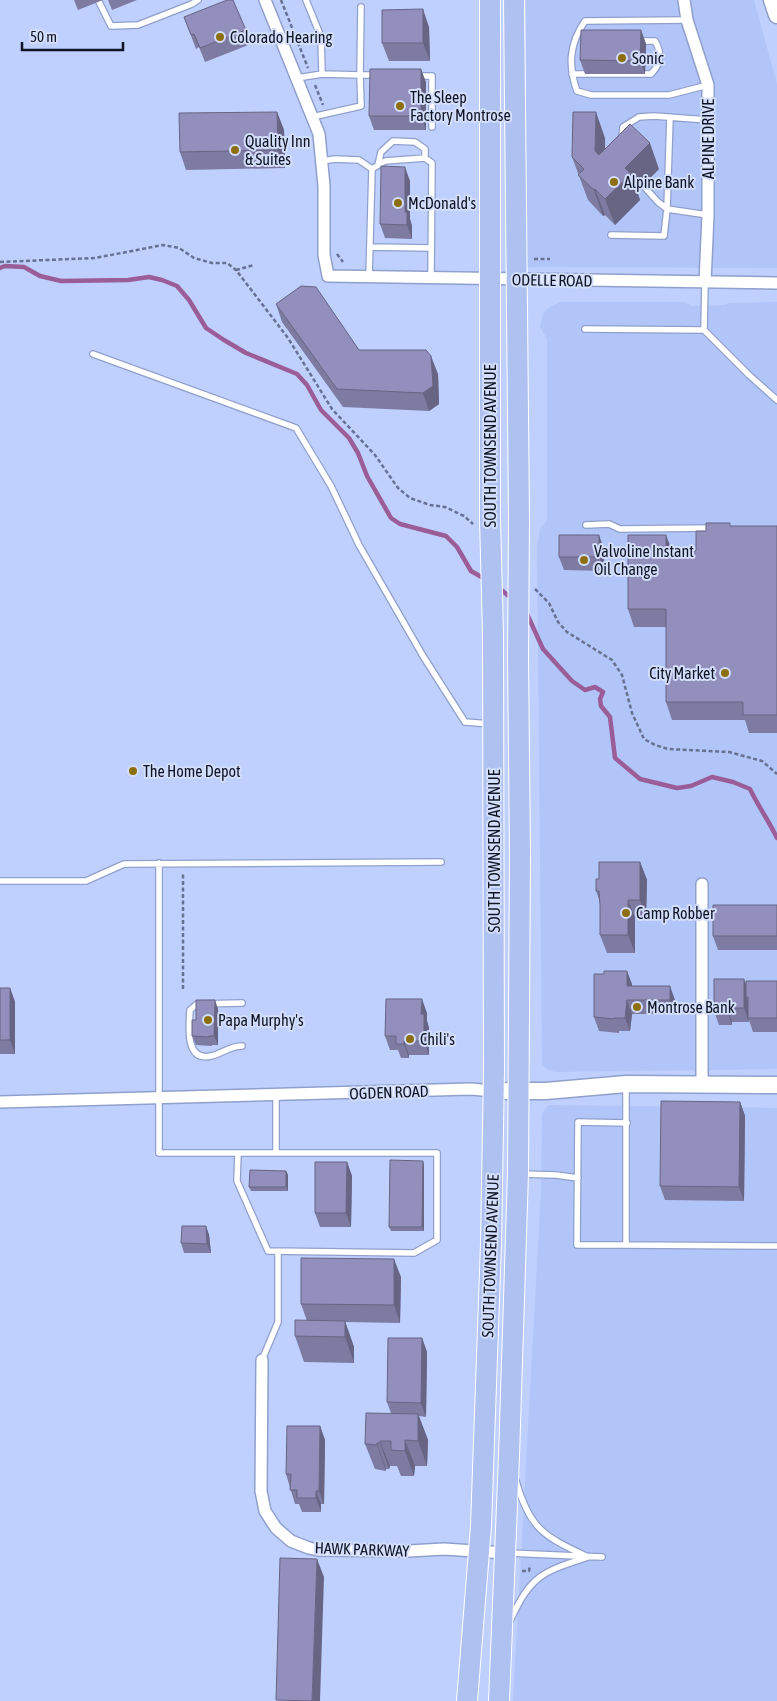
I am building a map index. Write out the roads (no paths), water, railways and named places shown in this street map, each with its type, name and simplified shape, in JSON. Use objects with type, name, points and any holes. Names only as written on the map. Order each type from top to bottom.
[{"type":"highway","name":"SOUTH TOWNSEND AVENUE","points":[[467,1701],[479,1551],[491,1244],[494,1090],[493,634],[482,522],[491,279],[490,0]]},
{"type":"highway","name":"SOUTH TOWNSEND AVENUE","points":[[499,1701],[518,1174],[520,853],[519,518],[514,0]]},
{"type":"street","points":[[265,0],[312,117],[318,134],[322,161]]},
{"type":"street","name":"ALPINE DRIVE","points":[[684,0],[687,20],[708,85],[708,215],[705,282]]},
{"type":"street","points":[[772,0],[777,15]]},
{"type":"street","name":"ODELLE ROAD","points":[[322,161],[324,255],[328,276],[777,283]]},
{"type":"street","points":[[702,884],[702,1084]]},
{"type":"street","name":"OGDEN ROAD","points":[[0,1102],[471,1089],[546,1091],[626,1084],[777,1085]]},
{"type":"street","name":"HAWK PARKWAY","points":[[262,1360],[261,1491],[264,1506],[270,1520],[284,1536],[300,1545],[318,1550],[409,1551],[444,1549],[505,1553]]},
{"type":"lane","points":[[98,0],[112,26],[138,25],[198,0]]},
{"type":"lane","points":[[306,0],[320,37],[322,74]]},
{"type":"lane","points":[[312,117],[361,106],[361,7]]},
{"type":"lane","points":[[687,20],[585,22],[578,31],[572,54],[572,74],[577,91],[590,95],[670,95],[708,85]]},
{"type":"lane","points":[[574,41],[584,41]]},
{"type":"lane","points":[[572,74],[651,74],[659,66],[659,49],[654,41],[634,41]]},
{"type":"lane","points":[[297,78],[322,74],[387,75]]},
{"type":"lane","points":[[414,76],[432,76],[432,127]]},
{"type":"lane","points":[[621,142],[623,127],[639,117],[708,120]]},
{"type":"lane","points":[[611,235],[664,236],[667,209],[670,117]]},
{"type":"lane","points":[[369,277],[375,167],[381,152],[393,141],[415,142],[425,149],[425,158]]},
{"type":"lane","points":[[375,167],[385,161],[425,158],[432,163],[431,278]]},
{"type":"lane","points":[[322,161],[335,159],[359,160],[375,167]]},
{"type":"lane","points":[[636,177],[658,202],[667,209],[708,215]]},
{"type":"lane","points":[[370,247],[432,248]]},
{"type":"lane","points":[[704,330],[705,282]]},
{"type":"lane","points":[[585,329],[704,330],[777,400]]},
{"type":"lane","points":[[93,354],[296,428],[331,486],[359,545],[422,656],[465,722],[493,724]]},
{"type":"lane","points":[[586,525],[608,524],[620,529],[722,528]]},
{"type":"lane","points":[[0,881],[86,881],[124,864],[441,862]]},
{"type":"lane","points":[[160,863],[158,1153],[238,1153],[437,1153],[437,1240],[414,1253],[268,1252],[237,1181],[238,1153]]},
{"type":"lane","points":[[242,1004],[197,1004],[190,1010],[190,1044],[194,1052],[201,1056],[210,1056],[232,1046],[242,1046]]},
{"type":"lane","points":[[626,1084],[626,1245]]},
{"type":"lane","points":[[276,1095],[276,1153]]},
{"type":"lane","points":[[627,1123],[578,1122],[577,1245],[777,1246]]},
{"type":"lane","points":[[518,1174],[556,1175],[578,1178]]},
{"type":"lane","points":[[262,1360],[278,1322],[278,1252]]},
{"type":"lane","points":[[509,1456],[522,1500],[539,1529],[559,1543],[588,1557]]},
{"type":"lane","points":[[505,1553],[602,1557]]},
{"type":"lane","points":[[502,1639],[525,1591],[539,1577],[554,1568],[588,1557]]},
{"type":"waterway","points":[[0,268],[5,266],[24,267],[40,276],[61,281],[128,280],[149,277],[177,286],[189,300],[206,328],[246,353],[297,374],[307,385],[321,410],[349,438],[358,453],[367,476],[391,518],[400,524],[446,536],[457,547],[471,571],[485,579]]},
{"type":"waterway","points":[[498,587],[511,598]]},
{"type":"waterway","points":[[527,614],[543,649],[572,681],[585,690],[595,687],[603,692],[600,699],[601,706],[610,717],[615,758],[640,779],[677,788],[691,786],[712,777],[733,782],[750,789],[777,838]]},
{"type":"place","name":"Colorado Hearing","points":[[220,37]]},
{"type":"place","name":"Sonic","points":[[622,58]]},
{"type":"place","name":"The Sleep Factory Montrose","points":[[400,106]]},
{"type":"place","name":"Quality Inn & Suites","points":[[235,150]]},
{"type":"place","name":"Alpine Bank","points":[[614,182]]},
{"type":"place","name":"McDonald's","points":[[398,203]]},
{"type":"place","name":"Valvoline Instant Oil Change","points":[[584,560]]},
{"type":"place","name":"City Market","points":[[725,673]]},
{"type":"place","name":"The Home Depot","points":[[133,771]]},
{"type":"place","name":"Camp Robber","points":[[626,913]]},
{"type":"place","name":"Montrose Bank","points":[[637,1007]]},
{"type":"place","name":"Papa Murphy's","points":[[208,1020]]},
{"type":"place","name":"Chili's","points":[[410,1039]]}]
